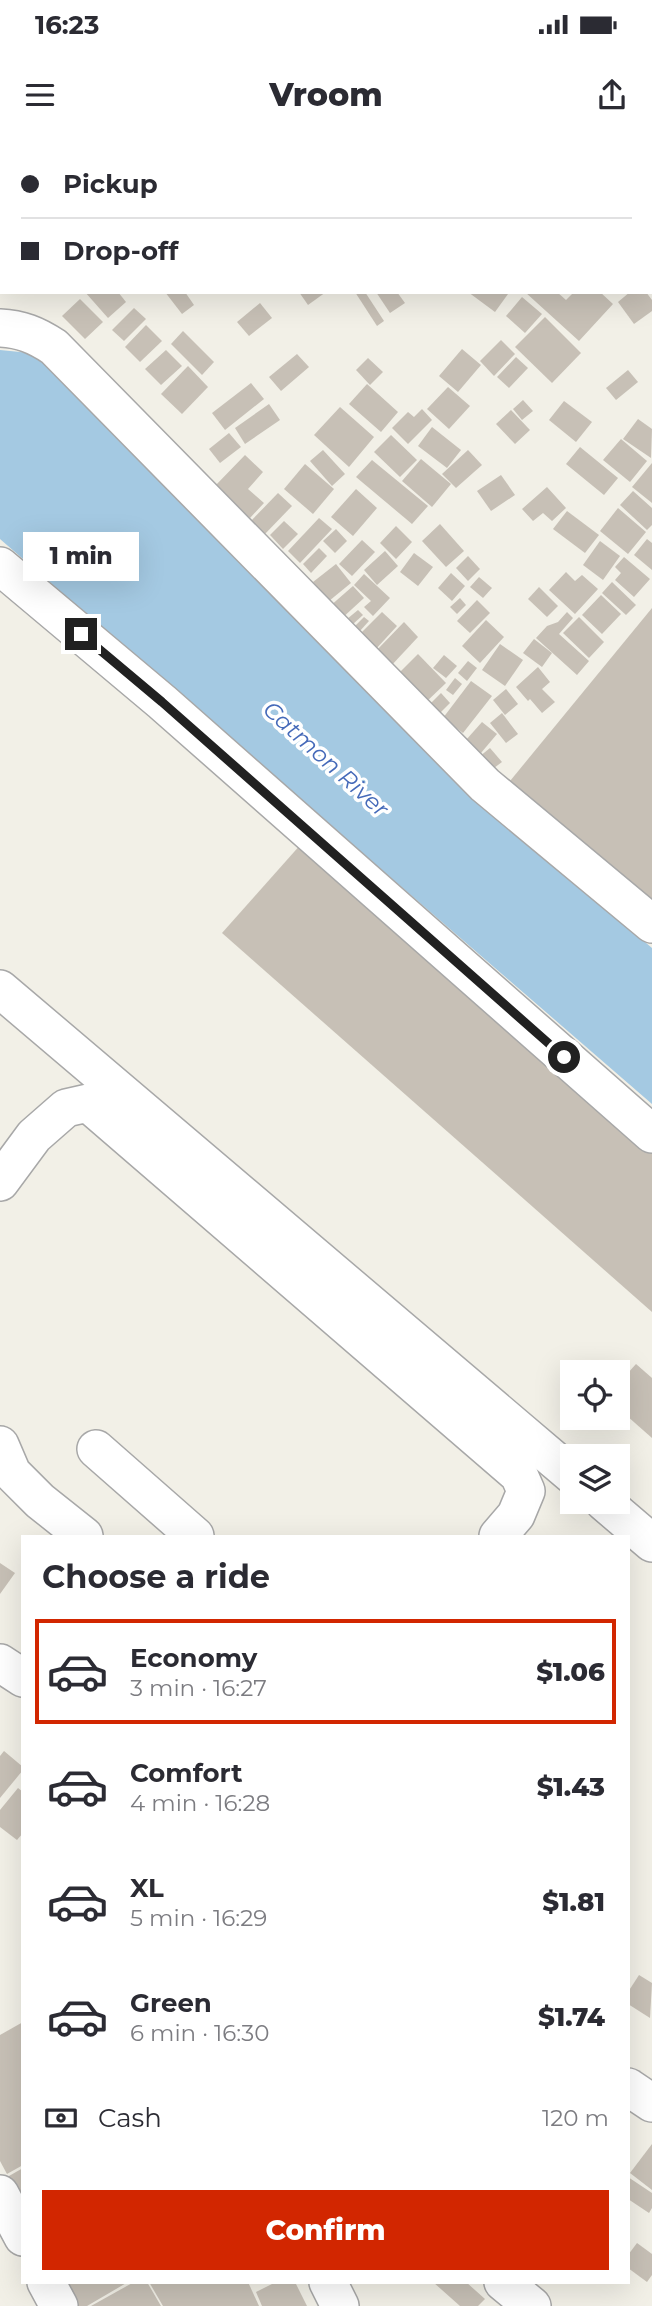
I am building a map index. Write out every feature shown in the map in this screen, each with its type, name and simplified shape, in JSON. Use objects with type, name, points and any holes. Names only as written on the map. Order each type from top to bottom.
[{"type":"street","points":[[0,328],[37,335],[54,347],[485,785],[652,924]]},
{"type":"street","points":[[0,566],[162,702],[652,1134]]},
{"type":"street","points":[[0,989],[560,1465]]},
{"type":"street","points":[[0,1182],[34,1136],[66,1108],[88,1103],[519,1475],[526,1492],[516,1515],[499,1535]]},
{"type":"street","points":[[0,1445],[12,1473],[40,1501],[83,1535]]},
{"type":"street","points":[[96,1449],[194,1535]]},
{"type":"street","points":[[618,1514],[652,1542]]},
{"type":"street","points":[[0,1663],[21,1677]]},
{"type":"street","points":[[630,2088],[652,2103]]},
{"type":"street","points":[[0,2194],[21,2233]]},
{"type":"street","points":[[47,2284],[59,2306]]},
{"type":"street","points":[[329,2284],[340,2306]]},
{"type":"street","points":[[505,2284],[532,2306]]},
{"type":"water","name":"Catmon River","points":[[0,350],[40,354],[500,819],[652,948],[652,1104],[0,539]]},
{"type":"building","points":[[87,294],[120,294],[126,302],[108,318]]},
{"type":"building","points":[[167,294],[186,294],[194,305],[182,314]]},
{"type":"building","points":[[300,294],[323,294],[308,305]]},
{"type":"building","points":[[356,294],[366,294],[384,321],[377,326]]},
{"type":"building","points":[[377,294],[398,294],[405,303],[390,313]]},
{"type":"building","points":[[471,294],[508,294],[495,312]]},
{"type":"building","points":[[527,294],[559,294],[566,300],[572,294],[602,294],[613,304],[579,341]]},
{"type":"building","points":[[628,294],[648,294],[652,300],[652,311],[634,324],[618,302]]},
{"type":"building","points":[[522,297],[542,314],[525,333],[506,316]]},
{"type":"building","points":[[80,299],[103,322],[85,339],[62,316]]},
{"type":"building","points":[[260,303],[272,318],[249,336],[237,322]]},
{"type":"building","points":[[134,308],[146,319],[124,341],[112,330]]},
{"type":"building","points":[[545,317],[581,353],[552,383],[515,347]]},
{"type":"building","points":[[146,325],[162,341],[140,362],[125,347]]},
{"type":"building","points":[[183,331],[214,362],[202,375],[171,344]]},
{"type":"building","points":[[501,340],[515,354],[494,376],[480,361]]},
{"type":"building","points":[[462,349],[481,365],[458,392],[439,376]]},
{"type":"building","points":[[166,350],[182,366],[161,385],[145,369]]},
{"type":"building","points":[[297,354],[309,367],[281,391],[269,377]]},
{"type":"building","points":[[516,357],[528,368],[509,388],[497,377]]},
{"type":"building","points":[[368,358],[383,372],[370,385],[356,370]]},
{"type":"building","points":[[188,366],[208,387],[182,414],[161,394]]},
{"type":"building","points":[[628,370],[638,382],[616,400],[606,388]]},
{"type":"building","points":[[251,383],[264,399],[225,430],[212,413]]},
{"type":"building","points":[[367,384],[398,412],[381,432],[349,404]]},
{"type":"building","points":[[448,387],[470,406],[449,429],[427,409]]},
{"type":"building","points":[[523,400],[533,411],[522,420],[513,409]]},
{"type":"building","points":[[564,401],[592,422],[576,442],[549,420]]},
{"type":"building","points":[[269,404],[280,420],[245,444],[235,428]]},
{"type":"building","points":[[340,407],[374,437],[349,467],[314,435]]},
{"type":"building","points":[[422,409],[432,420],[408,444],[392,428],[408,412],[414,417]]},
{"type":"building","points":[[511,410],[530,430],[515,444],[496,424]]},
{"type":"building","points":[[638,419],[652,429],[651,458],[623,439]]},
{"type":"building","points":[[432,427],[461,450],[447,468],[418,446]]},
{"type":"building","points":[[229,433],[241,447],[220,463],[209,449]]},
{"type":"building","points":[[391,435],[417,460],[400,477],[374,452]]},
{"type":"building","points":[[621,439],[647,461],[630,482],[603,460]]},
{"type":"building","points":[[580,447],[618,478],[604,495],[566,464]]},
{"type":"building","points":[[323,450],[345,474],[332,486],[310,461]]},
{"type":"building","points":[[468,450],[482,465],[456,488],[442,474]]},
{"type":"building","points":[[245,455],[263,472],[248,489],[264,503],[250,518],[215,486]]},
{"type":"building","points":[[421,459],[451,484],[432,507],[402,481]]},
{"type":"building","points":[[372,460],[428,506],[412,524],[356,477]]},
{"type":"building","points":[[652,463],[652,503],[632,487]]},
{"type":"building","points":[[305,464],[334,489],[313,514],[284,489]]},
{"type":"building","points":[[501,475],[515,495],[491,511],[477,491]]},
{"type":"building","points":[[547,487],[566,508],[552,521],[543,513],[533,521],[522,509]]},
{"type":"building","points":[[356,489],[377,508],[353,536],[331,517]]},
{"type":"building","points":[[633,491],[652,508],[652,525],[647,530],[620,505]]},
{"type":"building","points":[[278,493],[292,506],[264,535],[250,522]]},
{"type":"building","points":[[618,508],[646,532],[628,554],[600,531]]},
{"type":"building","points":[[567,511],[599,535],[585,553],[553,529]]},
{"type":"building","points":[[319,518],[332,529],[300,563],[288,551]]},
{"type":"building","points":[[284,521],[298,534],[283,549],[270,535]]},
{"type":"building","points":[[440,524],[464,551],[446,567],[422,541]]},
{"type":"building","points":[[396,526],[412,542],[396,559],[380,543]]},
{"type":"building","points":[[336,529],[347,541],[335,553],[323,541]]},
{"type":"building","points":[[647,539],[652,543],[652,570],[634,555]]},
{"type":"building","points":[[362,540],[375,552],[352,576],[339,564]]},
{"type":"building","points":[[600,541],[620,556],[603,580],[583,565]]},
{"type":"building","points":[[319,548],[327,556],[311,573],[303,564]]},
{"type":"building","points":[[385,551],[398,566],[377,585],[364,570]]},
{"type":"building","points":[[414,553],[433,567],[418,586],[400,572]]},
{"type":"building","points":[[468,556],[480,569],[468,581],[456,568]]},
{"type":"building","points":[[624,557],[650,579],[634,597],[615,580],[621,573],[615,567]]},
{"type":"building","points":[[336,564],[351,583],[329,601],[313,582]]},
{"type":"building","points":[[566,572],[575,581],[582,575],[598,589],[575,614],[549,590]]},
{"type":"building","points":[[451,573],[465,586],[452,601],[438,588]]},
{"type":"building","points":[[364,574],[390,598],[373,616],[364,607],[371,601],[354,585]]},
{"type":"building","points":[[479,577],[492,588],[483,598],[470,587]]},
{"type":"building","points":[[612,582],[636,605],[626,615],[602,593]]},
{"type":"building","points":[[353,586],[364,598],[340,620],[329,607]]},
{"type":"building","points":[[539,587],[558,606],[547,617],[528,599]]},
{"type":"building","points":[[601,595],[621,614],[602,634],[582,615]]},
{"type":"building","points":[[460,598],[466,605],[457,614],[450,607]]},
{"type":"building","points":[[477,600],[490,613],[470,633],[457,621]]},
{"type":"building","points":[[652,608],[652,913],[501,792]]},
{"type":"building","points":[[358,610],[363,615],[352,625],[347,619]]},
{"type":"building","points":[[382,612],[397,626],[375,650],[359,635]]},
{"type":"building","points":[[567,612],[573,618],[559,634],[589,661],[577,675],[536,638],[547,626],[558,622]]},
{"type":"building","points":[[364,617],[369,621],[359,632],[354,627]]},
{"type":"building","points":[[579,617],[604,642],[589,658],[563,633]]},
{"type":"building","points":[[486,620],[504,637],[480,663],[462,646]]},
{"type":"building","points":[[404,622],[418,637],[390,667],[375,652]]},
{"type":"building","points":[[534,639],[552,653],[542,667],[523,653]]},
{"type":"building","points":[[500,644],[523,660],[505,686],[482,670]]},
{"type":"building","points":[[418,654],[446,683],[424,704],[396,676]]},
{"type":"building","points":[[444,655],[457,666],[446,678],[433,668]]},
{"type":"building","points":[[468,661],[477,668],[467,681],[458,673]]},
{"type":"building","points":[[538,667],[550,682],[542,689],[555,702],[542,713],[516,687]]},
{"type":"building","points":[[455,678],[462,684],[453,695],[446,690]]},
{"type":"building","points":[[471,681],[492,696],[463,733],[443,718]]},
{"type":"building","points":[[506,689],[518,704],[505,715],[493,700]]},
{"type":"building","points":[[441,693],[450,703],[438,715],[429,705]]},
{"type":"building","points":[[502,713],[518,734],[506,743],[490,723]]},
{"type":"building","points":[[482,722],[497,734],[481,753],[466,740]]},
{"type":"building","points":[[490,748],[502,762],[490,771],[479,757]]},
{"type":"building","points":[[302,843],[652,1151],[652,1312],[222,933]]},
{"type":"building","points":[[636,1364],[652,1378],[652,1438],[630,1419],[630,1371]]},
{"type":"building","points":[[0,1563],[15,1573],[0,1594]]},
{"type":"building","points":[[4,1751],[21,1765],[21,1772],[0,1798],[0,1756]]},
{"type":"building","points":[[18,1788],[21,1790],[21,1835],[17,1840],[0,1827],[0,1810]]},
{"type":"building","points":[[639,1975],[652,1983],[650,2018],[630,2005],[630,1989]]},
{"type":"building","points":[[21,2023],[21,2166],[7,2174],[0,2161],[0,2035]]},
{"type":"building","points":[[652,2144],[652,2190],[630,2173]]},
{"type":"building","points":[[21,2169],[21,2215],[2,2180]]},
{"type":"building","points":[[630,2178],[652,2193],[652,2208],[649,2213],[630,2200]]},
{"type":"building","points":[[637,2243],[652,2254],[652,2275],[647,2282],[630,2269],[630,2252]]},
{"type":"building","points":[[61,2284],[125,2284],[87,2306],[74,2306]]},
{"type":"building","points":[[130,2284],[148,2284],[161,2306],[91,2306]]},
{"type":"building","points":[[150,2284],[249,2284],[259,2306],[163,2306]]},
{"type":"building","points":[[272,2284],[296,2284],[307,2306],[262,2306],[256,2292]]},
{"type":"building","points":[[435,2284],[468,2284],[485,2299],[478,2306],[460,2306]]},
{"type":"route","points":[[81,634],[162,702],[564,1057]]}]
